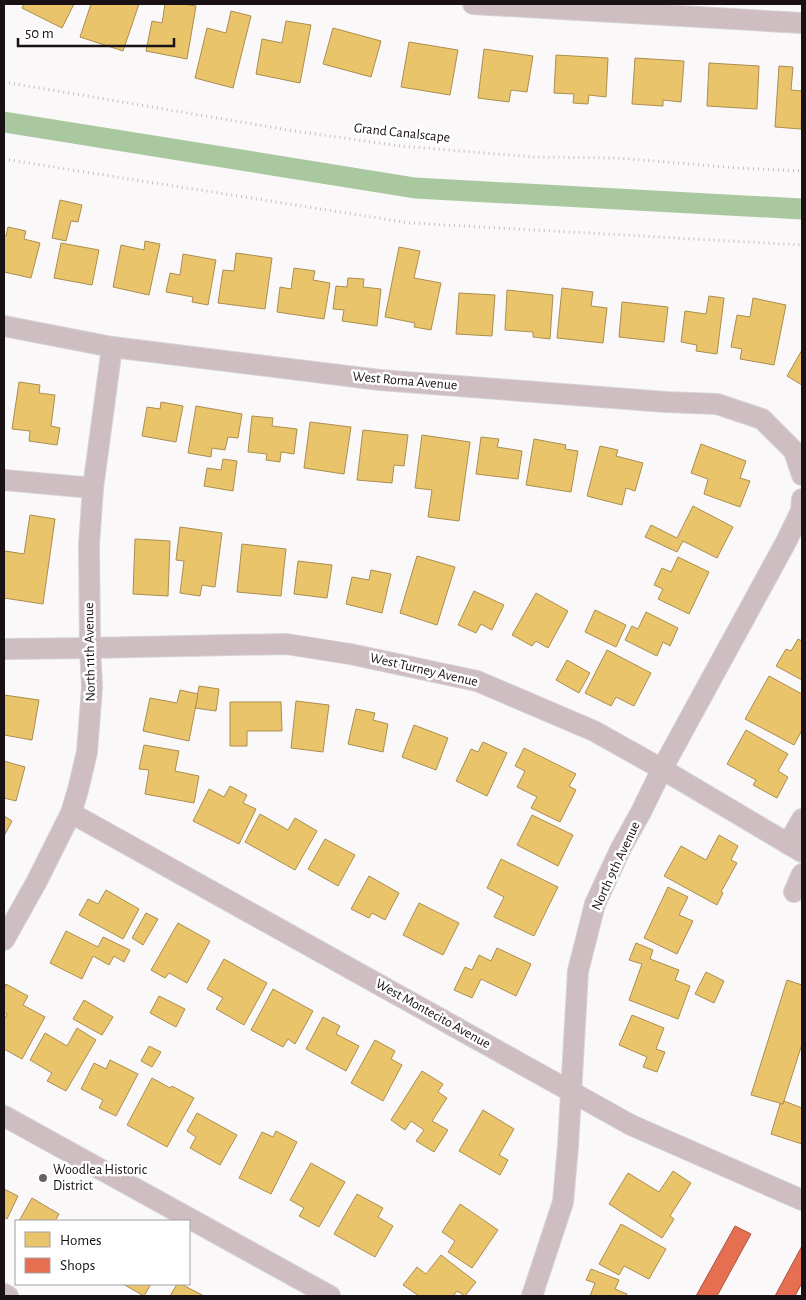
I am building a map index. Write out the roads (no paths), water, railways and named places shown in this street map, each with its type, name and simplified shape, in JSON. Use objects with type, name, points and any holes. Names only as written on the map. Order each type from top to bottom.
[{"type":"street","points":[[473,4],[565,7],[802,22]]},
{"type":"street","name":"West Roma Avenue","points":[[4,326],[112,346],[380,380],[666,402],[717,404],[762,419],[794,451],[802,475]]},
{"type":"street","name":"North 11th Avenue","points":[[4,940],[37,881],[71,813],[87,752],[92,687],[89,545],[93,488],[112,346]]},
{"type":"street","points":[[4,480],[93,488]]},
{"type":"street","name":"North 9th Avenue","points":[[532,1296],[562,1202],[568,1146],[578,971],[595,904],[621,848],[662,769],[802,511],[802,499]]},
{"type":"street","name":"West Turney Avenue","points":[[4,649],[286,644],[350,654],[476,681],[594,731],[795,848]]},
{"type":"street","name":"West Montecito Avenue","points":[[71,813],[631,1125],[802,1200]]},
{"type":"street","points":[[795,848],[802,819]]},
{"type":"street","points":[[4,1116],[330,1296]]},
{"type":"street","points":[[4,1294],[8,1296]]},
{"type":"waterway","points":[[4,122],[415,188],[802,209]]},
{"type":"place","name":"Woodlea Historic District","points":[[43,1178]]}]
